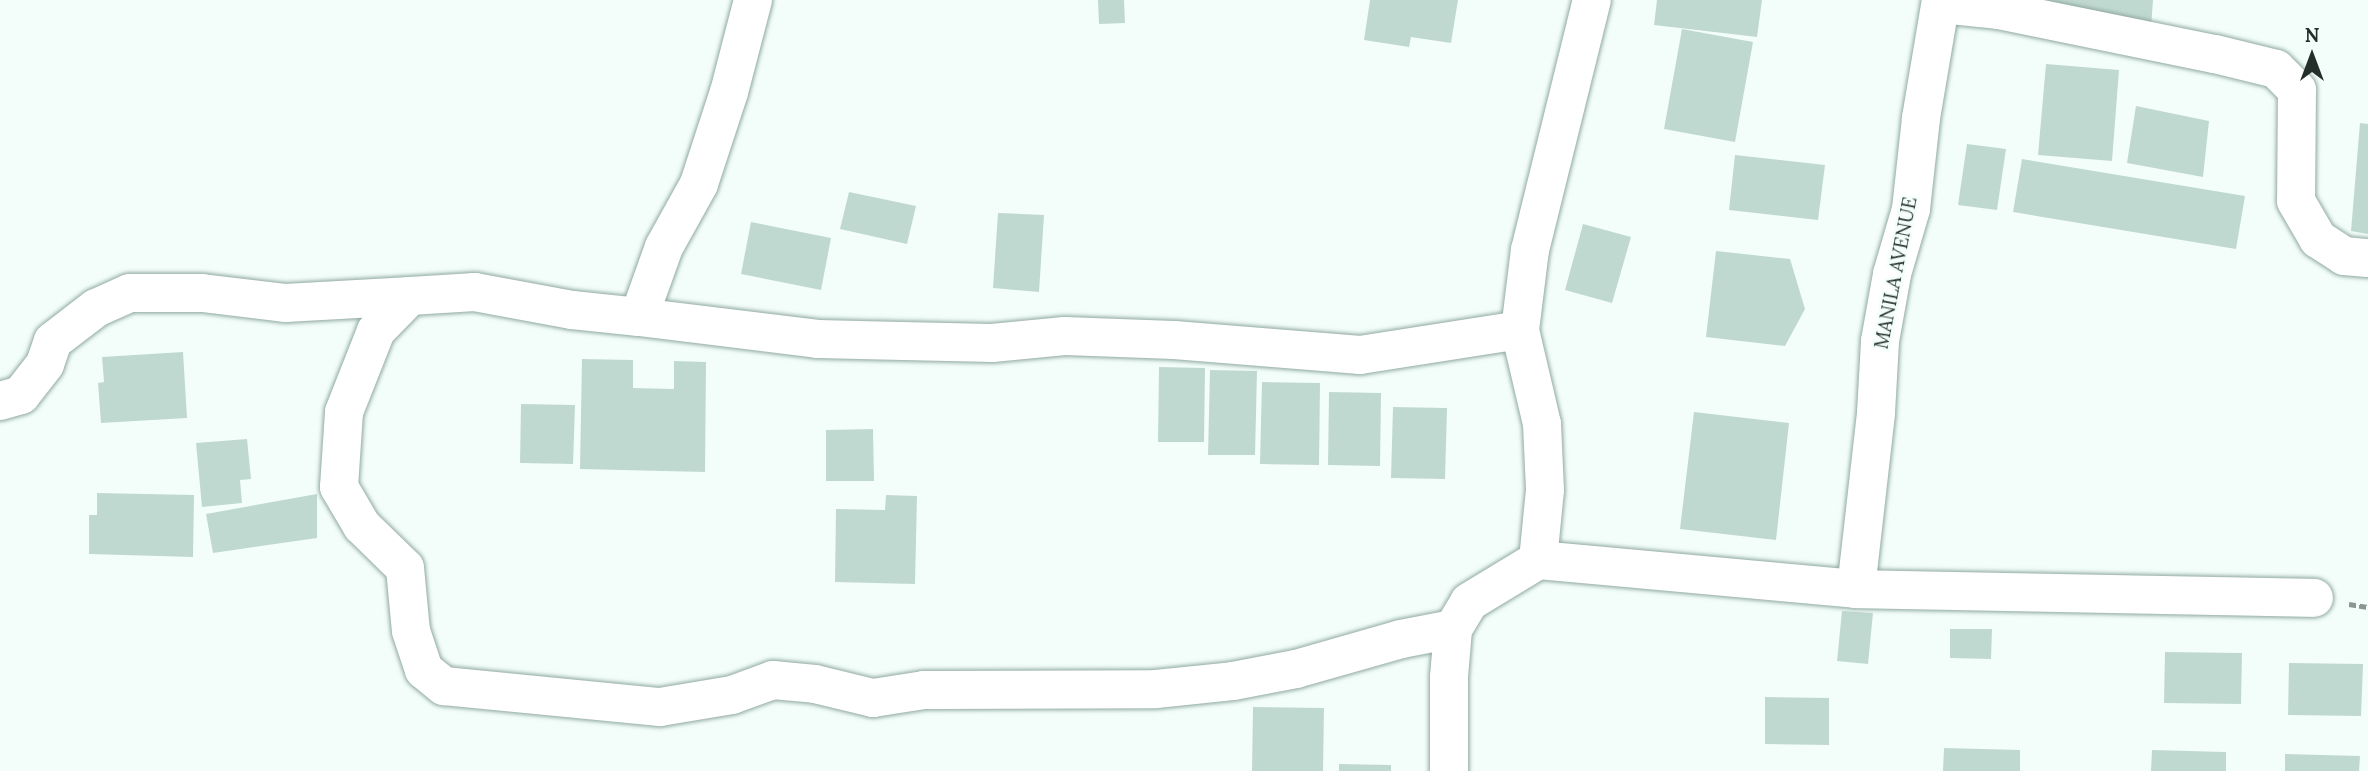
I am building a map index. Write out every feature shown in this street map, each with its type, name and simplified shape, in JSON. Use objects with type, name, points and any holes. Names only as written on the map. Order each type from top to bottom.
[{"type":"street","points":[[639,317],[664,247],[699,184],[729,92],[753,0]]},
{"type":"street","points":[[1538,560],[1545,490],[1542,424],[1520,330],[1530,250],[1592,0]]},
{"type":"street","points":[[1941,2],[1998,10],[2276,69],[2297,90],[2296,201],[2318,239],[2344,256],[2368,258]]},
{"type":"street","name":"MANILA AVENUE","points":[[1856,589],[1880,341],[1892,274],[1911,209],[1921,118],[1941,2]]},
{"type":"street","points":[[0,401],[21,395],[45,364],[53,341],[96,308],[130,293],[202,293],[286,303],[475,292],[572,310],[818,338],[992,343],[1065,336],[1174,340],[1360,355],[1520,330]]},
{"type":"street","points":[[410,296],[376,331],[355,380],[344,412],[339,487],[362,526],[405,568],[411,631],[424,670],[444,686],[660,707],[732,695],[773,680],[815,684],[873,698],[924,690],[1156,689],[1233,681],[1296,669],[1401,639],[1453,629]]},
{"type":"street","points":[[1449,771],[1449,677],[1453,629],[1469,601],[1538,560],[1856,589],[2314,598]]},
{"type":"building","points":[[1098,0],[1124,0],[1125,23],[1099,24]]},
{"type":"building","points":[[1370,0],[1458,0],[1451,43],[1411,37],[1409,47],[1364,40]]},
{"type":"building","points":[[1657,0],[1762,0],[1757,37],[1654,25]]},
{"type":"building","points":[[2022,0],[2153,0],[2151,28]]},
{"type":"building","points":[[1682,29],[1753,42],[1735,142],[1664,129]]},
{"type":"building","points":[[2046,64],[2119,70],[2112,161],[2038,155]]},
{"type":"building","points":[[2136,106],[2209,121],[2203,177],[2127,163]]},
{"type":"building","points":[[2360,123],[2368,124],[2368,234],[2351,231]]},
{"type":"building","points":[[1967,144],[2006,149],[1997,210],[1958,205]]},
{"type":"building","points":[[1735,155],[1825,165],[1818,220],[1729,210]]},
{"type":"building","points":[[2022,159],[2245,196],[2236,249],[2013,212]]},
{"type":"building","points":[[849,192],[916,206],[907,244],[840,229]]},
{"type":"building","points":[[998,213],[1044,215],[1039,292],[993,288]]},
{"type":"building","points":[[751,222],[831,238],[821,290],[741,274]]},
{"type":"building","points":[[1583,224],[1631,237],[1612,303],[1565,290]]},
{"type":"building","points":[[1716,251],[1790,259],[1805,309],[1785,346],[1706,337]]},
{"type":"building","points":[[183,352],[187,418],[101,423],[98,383],[104,382],[102,357]]},
{"type":"building","points":[[582,359],[633,360],[633,388],[674,389],[674,361],[706,362],[705,472],[580,469]]},
{"type":"building","points":[[1159,367],[1205,368],[1204,442],[1158,442]]},
{"type":"building","points":[[1210,370],[1257,371],[1255,455],[1208,455]]},
{"type":"building","points":[[1262,382],[1320,383],[1319,465],[1260,464]]},
{"type":"building","points":[[1329,392],[1381,393],[1380,466],[1328,465]]},
{"type":"building","points":[[521,404],[575,405],[573,464],[520,463]]},
{"type":"building","points":[[1393,407],[1447,408],[1445,479],[1391,478]]},
{"type":"building","points":[[1694,412],[1789,423],[1776,540],[1680,529]]},
{"type":"building","points":[[873,429],[874,481],[826,481],[826,430]]},
{"type":"building","points":[[247,439],[251,479],[240,480],[242,503],[202,507],[196,443]]},
{"type":"building","points":[[97,493],[194,495],[193,557],[89,554],[89,515],[97,515]]},
{"type":"building","points":[[317,494],[317,538],[213,553],[206,514]]},
{"type":"building","points":[[886,495],[917,496],[915,584],[835,582],[836,509],[885,510]]},
{"type":"building","points":[[1842,611],[1873,613],[1868,664],[1837,661]]},
{"type":"building","points":[[1950,629],[1992,629],[1991,659],[1950,658]]},
{"type":"building","points":[[2165,652],[2242,653],[2241,704],[2164,703]]},
{"type":"building","points":[[2289,663],[2363,664],[2361,716],[2288,715]]},
{"type":"building","points":[[1765,697],[1829,698],[1829,745],[1765,744]]},
{"type":"building","points":[[1253,707],[1324,708],[1323,771],[1252,771]]},
{"type":"building","points":[[1944,748],[2020,750],[2020,771],[1943,771]]},
{"type":"building","points":[[2152,750],[2226,752],[2226,771],[2151,771]]},
{"type":"building","points":[[2285,754],[2360,756],[2359,771],[2285,771]]},
{"type":"building","points":[[1339,764],[1391,765],[1391,771],[1339,771]]}]
